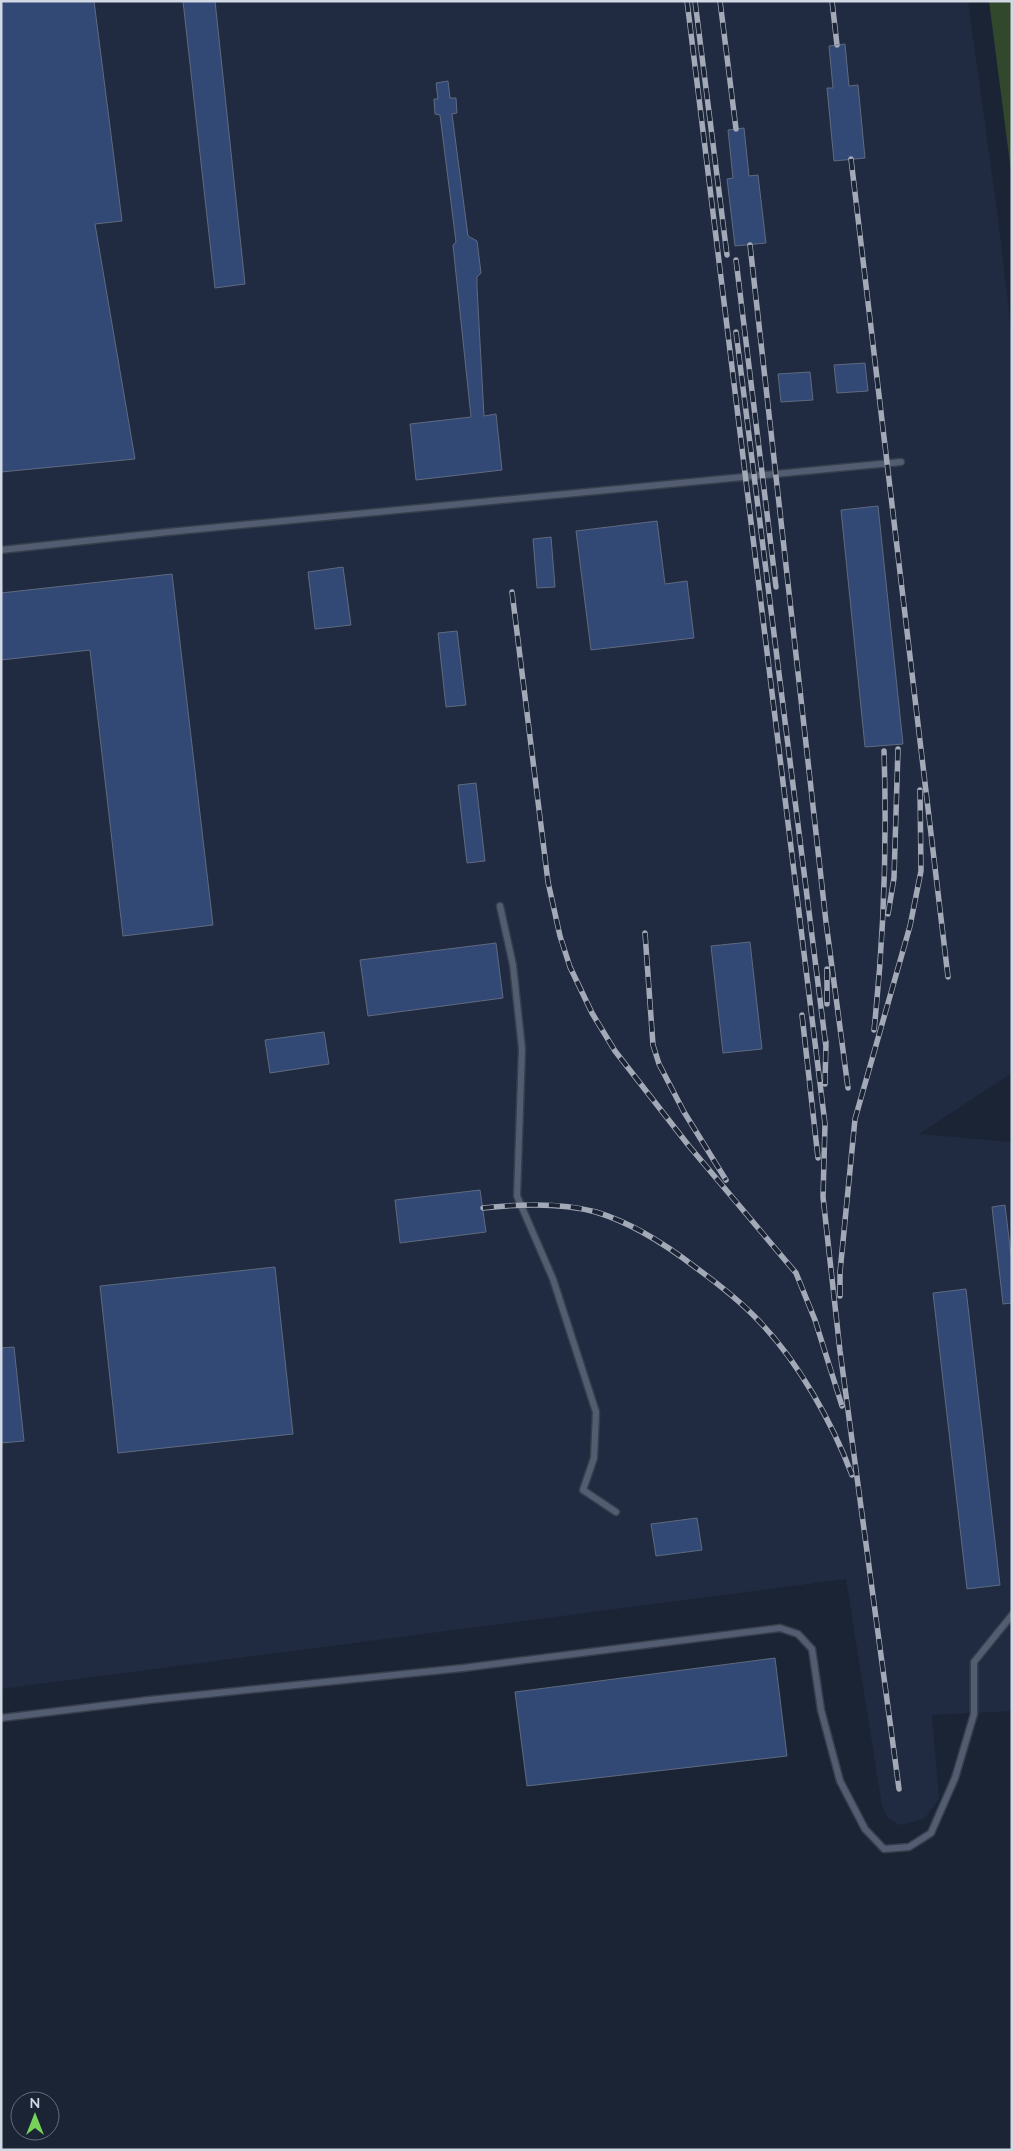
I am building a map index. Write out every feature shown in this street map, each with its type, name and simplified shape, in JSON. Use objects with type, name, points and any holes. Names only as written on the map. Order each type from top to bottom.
[{"type":"lane","points":[[1,550],[168,532],[901,462]]},
{"type":"lane","points":[[500,906],[513,965],[522,1049],[517,1196],[553,1279],[596,1412],[594,1458],[583,1490],[616,1512]]},
{"type":"lane","points":[[1,1718],[149,1700],[463,1668],[780,1628],[798,1634],[812,1649],[821,1710],[840,1781],[865,1829],[884,1849],[901,1848],[910,1847],[931,1833],[955,1778],[974,1714],[974,1662],[1012,1615]]},
{"type":"shaded area","points":[[1,1],[968,1],[1012,336],[1012,1073],[919,1134],[1012,1142],[1012,1711],[932,1715],[939,1799],[924,1819],[900,1825],[888,1818],[882,1806],[846,1579],[1,1689]]},
{"type":"green space","points":[[989,1],[1012,1],[1012,179]]},
{"type":"building","points":[[1,1],[94,1],[122,221],[95,224],[135,459],[1,472]]},
{"type":"building","points":[[183,1],[215,1],[245,284],[215,288]]},
{"type":"building","points":[[845,44],[849,86],[858,85],[865,158],[834,161],[827,88],[833,88],[829,46]]},
{"type":"building","points":[[448,81],[450,98],[456,98],[457,113],[452,114],[468,236],[477,241],[481,273],[477,277],[477,287],[484,416],[496,414],[502,470],[416,480],[410,424],[471,417],[453,245],[456,242],[440,115],[435,114],[434,99],[438,99],[436,83]]},
{"type":"building","points":[[744,128],[749,176],[758,175],[766,243],[735,246],[727,179],[733,178],[728,130]]},
{"type":"building","points":[[865,363],[868,391],[837,393],[834,365]]},
{"type":"building","points":[[810,372],[813,400],[781,402],[778,374]]},
{"type":"building","points":[[878,506],[903,744],[865,747],[841,510]]},
{"type":"building","points":[[657,521],[665,584],[687,581],[694,638],[591,650],[576,531]]},
{"type":"building","points":[[551,537],[555,587],[537,588],[533,539]]},
{"type":"building","points":[[343,567],[351,625],[315,629],[308,572]]},
{"type":"building","points":[[172,574],[213,925],[123,936],[90,650],[1,660],[1,593]]},
{"type":"building","points":[[457,631],[466,705],[446,707],[438,633]]},
{"type":"building","points":[[476,783],[485,861],[467,863],[458,785]]},
{"type":"building","points":[[750,942],[762,1049],[723,1053],[711,946]]},
{"type":"building","points":[[496,943],[503,998],[368,1016],[360,960]]},
{"type":"building","points":[[324,1032],[329,1064],[270,1073],[265,1040]]},
{"type":"building","points":[[480,1190],[486,1232],[400,1243],[395,1200]]},
{"type":"building","points":[[1005,1205],[1012,1264],[1012,1303],[1003,1304],[992,1207]]},
{"type":"building","points":[[275,1267],[293,1434],[118,1453],[100,1286]]},
{"type":"building","points":[[966,1289],[1000,1585],[967,1589],[933,1293]]},
{"type":"building","points":[[14,1347],[24,1441],[1,1443],[1,1348]]},
{"type":"building","points":[[697,1518],[702,1550],[656,1556],[651,1524]]},
{"type":"building","points":[[775,1658],[787,1756],[527,1786],[515,1692]]},
{"type":"railway","points":[[687,1],[825,1124],[823,1197],[840,1351],[899,1789]]},
{"type":"railway","points":[[695,1],[727,255]]},
{"type":"railway","points":[[720,1],[736,129]]},
{"type":"railway","points":[[832,1],[837,45]]},
{"type":"railway","points":[[851,159],[948,977]]},
{"type":"railway","points":[[750,245],[826,922],[848,1088]]},
{"type":"railway","points":[[736,260],[776,587]]},
{"type":"railway","points":[[736,332],[826,1047]]},
{"type":"railway","points":[[512,592],[548,882],[560,936],[570,967],[592,1013],[615,1051],[689,1146],[796,1273],[815,1320],[842,1406]]},
{"type":"railway","points":[[888,914],[894,878],[898,749]]},
{"type":"railway","points":[[874,1030],[884,891],[884,751]]},
{"type":"railway","points":[[840,1296],[840,1272],[855,1119],[910,926],[921,871],[920,790]]},
{"type":"railway","points":[[645,933],[653,1045],[659,1064],[684,1112],[726,1180]]},
{"type":"railway","points":[[827,969],[827,1004]]},
{"type":"railway","points":[[802,1015],[818,1158]]},
{"type":"railway","points":[[825,1084],[826,1042]]},
{"type":"railway","points":[[483,1208],[554,1205],[596,1212],[635,1228],[684,1258],[743,1306],[773,1336],[787,1354],[824,1413],[852,1475]]}]
